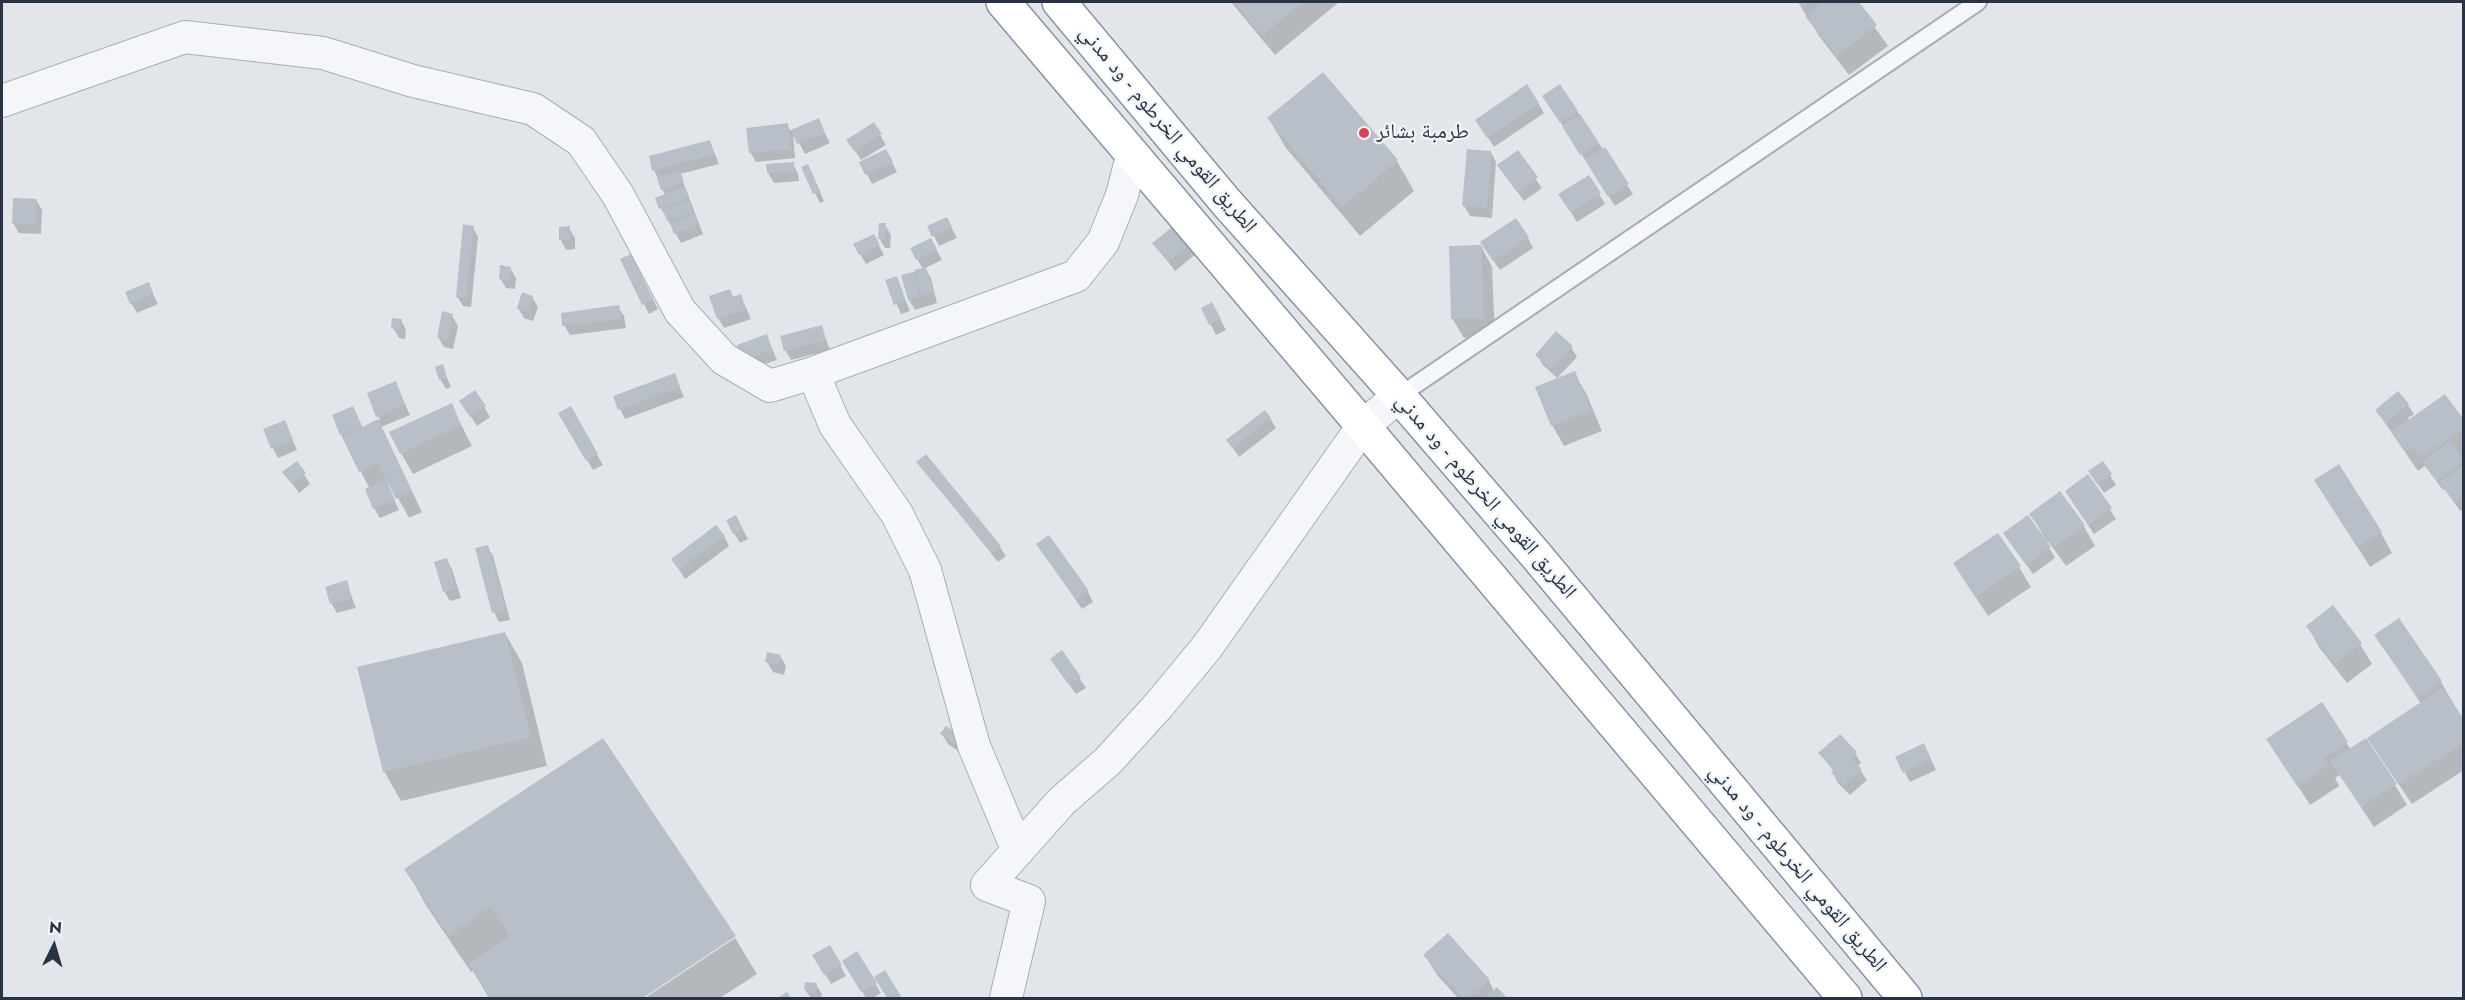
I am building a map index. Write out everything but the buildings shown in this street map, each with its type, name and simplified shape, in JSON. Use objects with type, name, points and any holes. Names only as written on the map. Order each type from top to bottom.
[{"type":"highway","name":"الطريق القومي الخرطوم - ود مدني","points":[[1003,2],[1845,999]]},
{"type":"highway","name":"الطريق القومي الخرطوم - ود مدني","points":[[1059,2],[1226,202],[1399,396],[1535,554],[1905,999]]},
{"type":"street","points":[[2,101],[184,36],[323,53],[413,81],[533,109],[581,141],[618,195],[680,311],[724,359],[770,387],[1076,276],[1103,243],[1122,195],[1132,156]]},
{"type":"street","points":[[813,373],[835,425],[897,514],[925,570],[974,746],[1018,851]]},
{"type":"street","points":[[1006,999],[1029,901],[987,885],[1062,801],[1108,761],[1208,647],[1363,426],[1399,396]]},
{"type":"lane","points":[[1399,396],[1978,2]]},
{"type":"place","name":"طرمبة بشائر","points":[[1364,133]]}]
